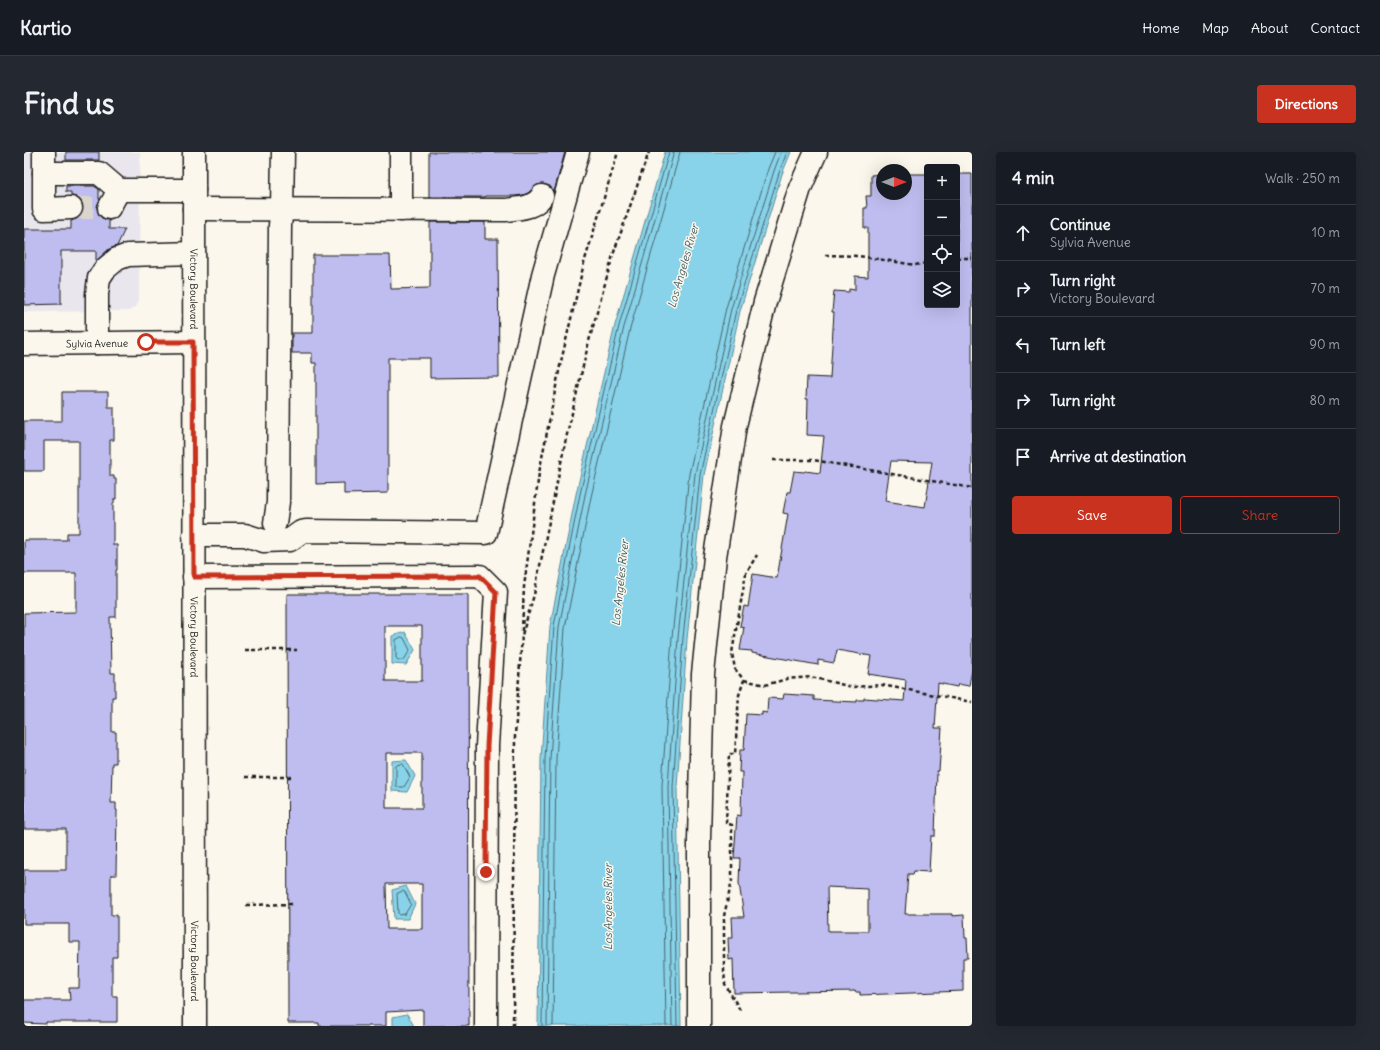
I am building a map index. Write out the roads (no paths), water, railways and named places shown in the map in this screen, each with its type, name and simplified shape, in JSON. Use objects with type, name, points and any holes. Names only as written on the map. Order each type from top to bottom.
[{"type":"main road","name":"Victory Boulevard","points":[[194,152],[194,1026]]},
{"type":"main road","points":[[275,523],[278,502],[280,225],[282,208],[283,152]]},
{"type":"main road","points":[[401,152],[401,210]]},
{"type":"main road","points":[[194,535],[245,535],[264,541],[290,540],[301,532],[486,533],[543,275],[578,152]]},
{"type":"main road","points":[[700,1026],[699,840],[703,674],[715,557],[735,426],[765,302],[800,188],[816,152]]},
{"type":"main road","points":[[70,208],[44,209],[44,163],[99,173],[114,199],[194,199],[282,208],[507,210],[525,208],[538,202],[542,196]]},
{"type":"main road","points":[[97,343],[97,294],[99,278],[105,269],[117,259],[128,255],[194,253]]},
{"type":"main road","name":"Sylvia Avenue","points":[[24,344],[193,342]]},
{"type":"main road","points":[[245,535],[252,527],[275,523],[294,524],[301,532]]},
{"type":"main road","points":[[194,577],[480,576],[496,592],[487,746],[486,1026]]},
{"type":"water","name":"Los Angeles River","points":[[665,152],[791,152],[782,174],[740,311],[704,475],[687,639],[677,787],[681,1026],[538,1026],[541,759],[550,626],[576,494],[615,325]]},
{"type":"water","points":[[405,632],[415,650],[406,665],[392,664],[392,636]]},
{"type":"water","points":[[406,760],[415,776],[407,792],[392,791],[392,761]]},
{"type":"water","points":[[406,886],[415,904],[408,919],[394,919],[392,890]]},
{"type":"water","points":[[407,1014],[414,1026],[393,1026],[393,1017]]},
{"type":"tunnel","points":[[71,208],[109,208]]}]
